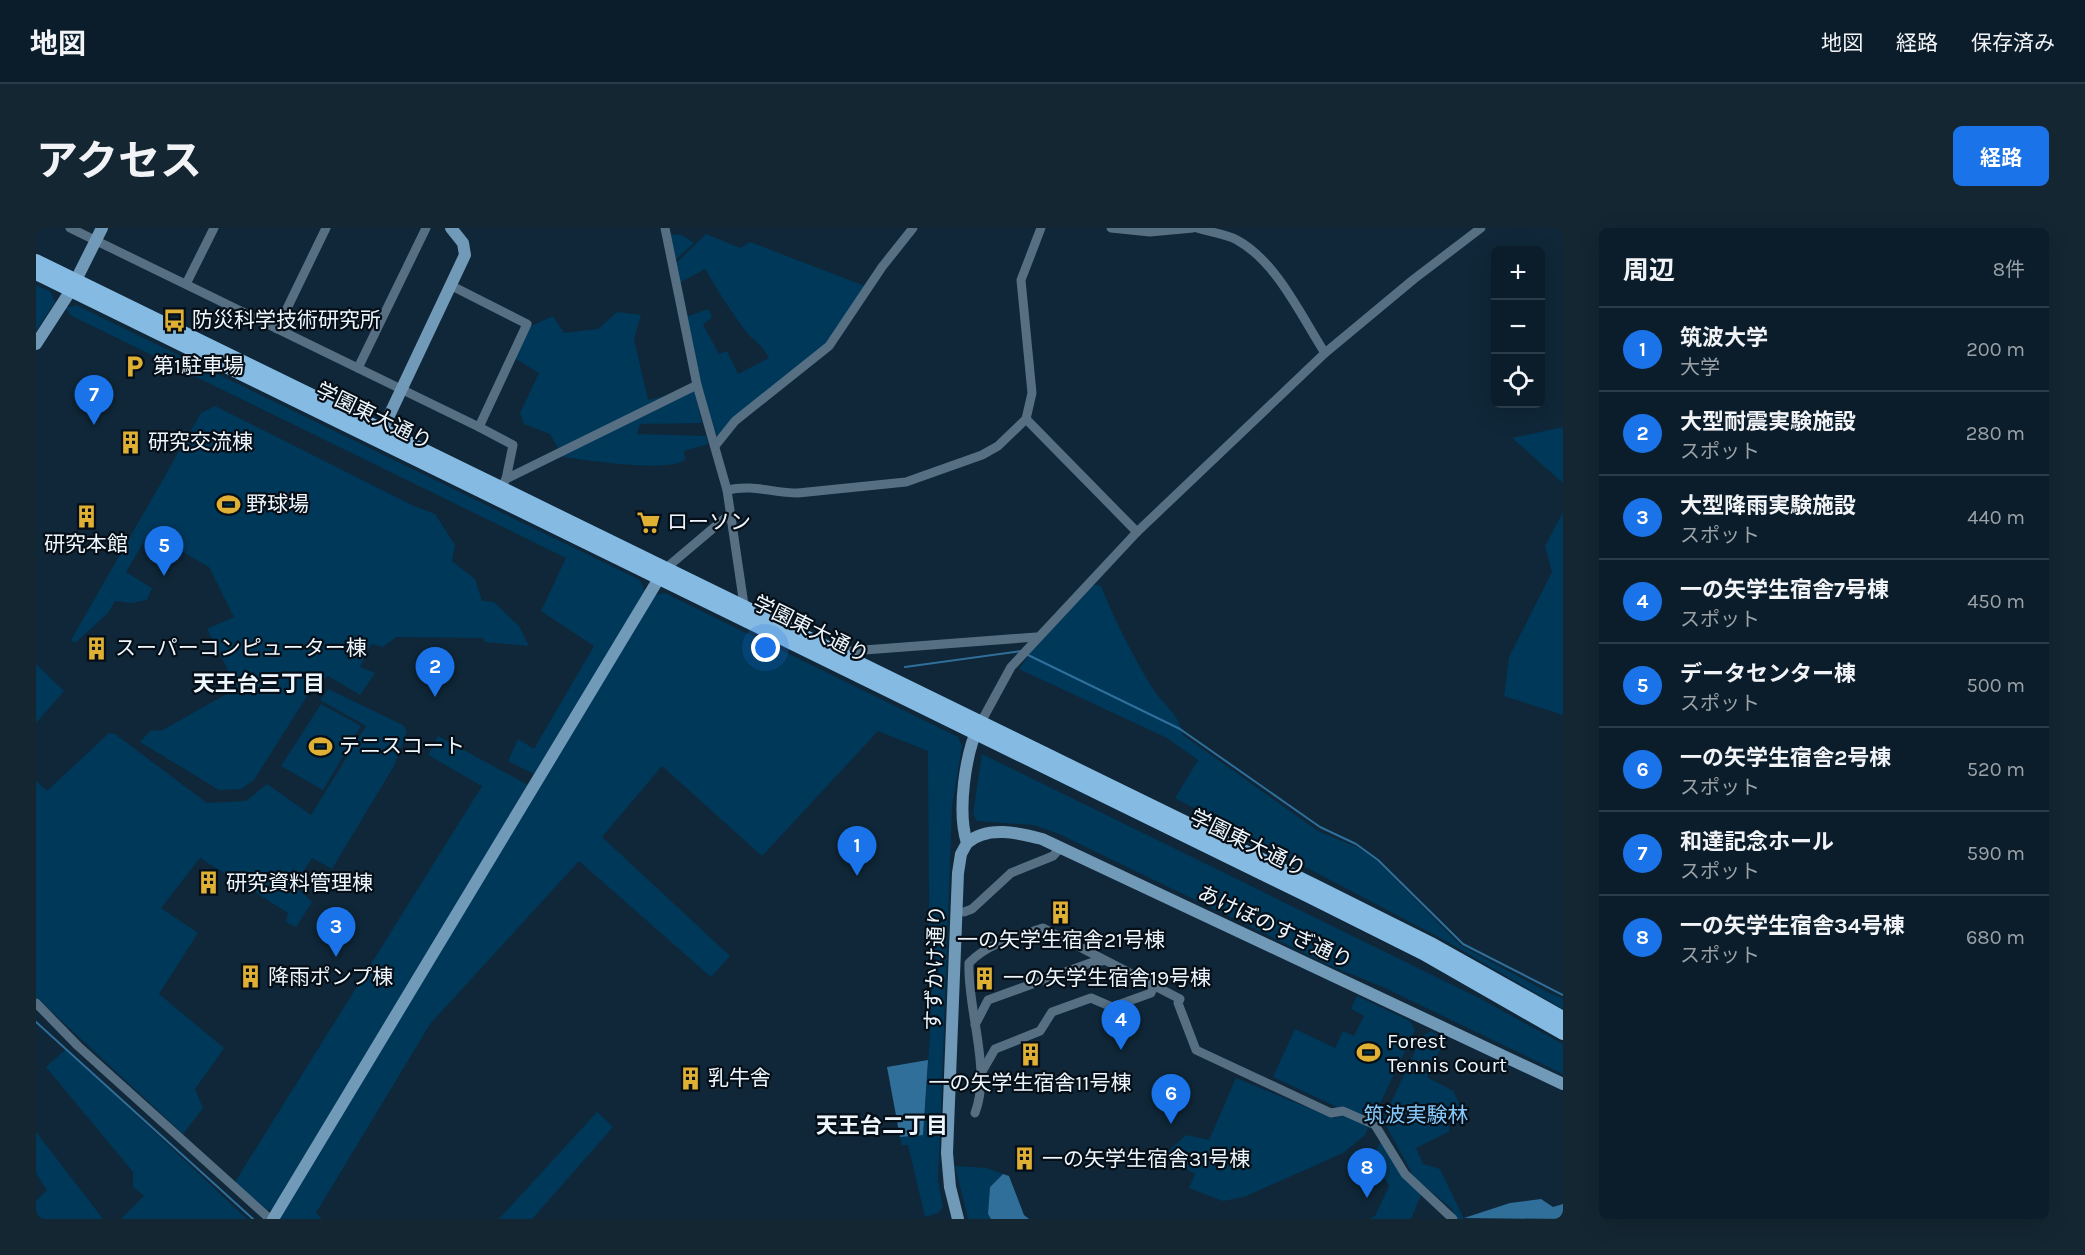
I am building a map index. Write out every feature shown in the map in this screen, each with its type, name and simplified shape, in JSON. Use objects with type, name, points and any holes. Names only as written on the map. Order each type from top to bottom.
[{"type":"main road","name":"学園東大通り","points":[[36,261],[73,285],[662,574],[1433,945],[1563,1018]]},
{"type":"main road","name":"学園東大通り","points":[[36,273],[73,285]]},
{"type":"main road","name":"学園東大通り","points":[[380,435],[504,484],[662,574],[744,605],[837,652],[978,727],[1423,953],[1563,1033]]},
{"type":"street","points":[[70,228],[479,427],[513,446],[504,484]]},
{"type":"street","points":[[36,344],[73,285],[102,228]]},
{"type":"street","points":[[186,284],[214,228]]},
{"type":"street","points":[[277,329],[326,228]]},
{"type":"street","points":[[357,368],[426,228]]},
{"type":"street","points":[[380,435],[452,286],[466,249],[451,228]]},
{"type":"street","points":[[665,228],[697,385],[726,490],[744,605]]},
{"type":"street","points":[[715,446],[735,421],[829,346],[882,267],[913,228]]},
{"type":"street","points":[[726,490],[755,486],[785,493],[798,493],[906,482],[982,455],[998,446],[1026,419],[1032,393],[1021,280],[1041,228]]},
{"type":"street","points":[[1111,228],[1150,232],[1195,228],[1236,239],[1256,255],[1274,275],[1325,353]]},
{"type":"street","points":[[978,727],[1011,667],[1036,637],[1137,532],[1325,353],[1480,228]]},
{"type":"street","points":[[452,286],[527,324],[479,427]]},
{"type":"street","points":[[504,484],[697,385]]},
{"type":"street","points":[[1026,419],[1137,532]]},
{"type":"street","points":[[36,1003],[78,1046],[272,1219],[662,574],[730,514]]},
{"type":"street","points":[[837,652],[1036,637]]},
{"type":"street","name":"すずかけ通り","points":[[958,1219],[950,1187],[947,1153],[958,873],[961,855],[967,843],[962,828],[962,812],[978,727]]},
{"type":"street","name":"あけぼのすぎ通り","points":[[967,843],[978,836],[993,832],[1025,835],[1060,848],[1563,1083]]},
{"type":"street","points":[[964,912],[972,909],[1011,873],[1053,856],[1060,848]]},
{"type":"street","points":[[975,1113],[981,1099],[975,1025],[968,984],[969,963],[980,952],[991,946],[1043,928],[1092,953],[1102,961],[1180,999],[1178,1003],[1196,1050],[1331,1113],[1343,1111],[1375,1125],[1405,1174],[1453,1219]]},
{"type":"street","points":[[975,1025],[988,1000],[1093,962],[1102,961]]},
{"type":"street","points":[[980,1075],[995,1049],[1040,1031],[1052,1012],[1091,998],[1112,1007],[1151,993],[1154,986]]},
{"type":"green space","points":[[669,234],[682,235],[694,243],[674,261]]},
{"type":"green space","points":[[706,234],[740,248],[750,242],[865,286],[824,345],[717,436],[699,382],[686,317],[708,309],[712,317],[703,325],[719,354],[727,351],[738,374],[769,358],[739,322],[705,269],[679,283],[675,264]]},
{"type":"green space","points":[[36,285],[51,292],[55,302],[36,331]]},
{"type":"green space","points":[[76,305],[640,580],[645,591],[534,774],[508,761],[518,739],[534,749],[594,646],[541,611],[566,558],[70,315],[66,308]]},
{"type":"green space","points":[[617,312],[641,315],[634,339],[648,400],[694,389],[702,423],[640,424],[637,434],[706,436],[708,444],[684,451],[685,460],[675,464],[644,466],[563,457],[550,434],[524,424],[520,413],[539,373],[513,357],[531,326],[553,316],[564,333],[598,329]]},
{"type":"green space","points":[[215,406],[414,506],[435,514],[455,545],[452,561],[475,579],[482,601],[494,602],[519,626],[529,646],[485,642],[483,638],[396,637],[383,647],[371,644],[360,667],[375,673],[360,695],[328,676],[309,693],[254,780],[241,789],[219,790],[140,742],[151,730],[161,731],[237,688],[207,629],[234,617],[209,567],[149,533],[126,572],[152,588],[147,600],[131,603],[115,601],[108,613],[75,643],[71,640],[201,413]]},
{"type":"green space","points":[[1563,427],[1563,483],[1512,438]]},
{"type":"green space","points":[[1563,512],[1563,715],[1504,696],[1509,657],[1552,572],[1545,546]]},
{"type":"green space","points":[[1093,584],[1101,586],[1137,662],[1155,692],[1178,721],[1183,735],[1318,831],[1359,848],[1376,860],[1460,945],[1549,993],[1563,998],[1563,1009],[1446,941],[1175,798],[1198,760],[1167,738],[1019,669],[1042,636]]},
{"type":"green space","points":[[665,593],[958,737],[962,746],[952,807],[938,1180],[943,1207],[938,1213],[925,1217],[908,1145],[902,1145],[900,1137],[923,1134],[930,1036],[928,751],[878,731],[762,856],[662,766],[602,837],[730,956],[711,977],[579,861],[430,1024],[316,1213],[322,1219],[281,1219],[281,1212],[653,595]]},
{"type":"green space","points":[[36,664],[64,691],[36,723]]},
{"type":"green space","points":[[328,689],[403,725],[407,732],[394,766],[332,869],[312,858],[294,885],[312,902],[296,927],[286,922],[288,913],[200,858],[161,908],[198,933],[159,994],[224,1048],[195,1089],[203,1108],[183,1134],[36,997],[36,781],[47,791],[109,733],[115,734],[207,803],[246,801],[267,784],[311,815],[366,726],[320,700]]},
{"type":"green space","name":"テニスコート","points":[[321,704],[361,726],[323,790],[281,766]]},
{"type":"green space","points":[[438,736],[528,785],[272,1209],[267,1211],[235,1182],[482,786],[428,755]]},
{"type":"green space","points":[[982,754],[1479,998],[1563,1044],[1563,1074],[1383,987],[1331,966],[1057,833],[1033,825],[977,821],[973,814]]},
{"type":"green space","points":[[1357,996],[1410,1021],[1415,1030],[1371,1123],[1273,1077],[1295,1029],[1335,1048],[1343,1031],[1354,1036],[1364,1016],[1351,1009]]},
{"type":"green space","name":"筑波実験林","points":[[1431,1031],[1445,1039],[1427,1077],[1453,1091],[1461,1107],[1444,1116],[1450,1131],[1416,1148],[1423,1164],[1440,1169],[1464,1219],[1456,1219],[1452,1209],[1414,1177],[1383,1120],[1422,1036]]},
{"type":"green space","points":[[66,1049],[247,1219],[121,1219],[144,1196],[133,1187],[133,1172],[46,1067]]},
{"type":"green space","points":[[1236,1078],[1333,1118],[1344,1116],[1369,1126],[1365,1135],[1343,1153],[1244,1197],[1223,1201],[1189,1188],[1195,1174],[1163,1156],[1186,1135],[1209,1140]]},
{"type":"green space","points":[[597,1112],[613,1127],[532,1219],[499,1219]]},
{"type":"green space","points":[[36,1132],[103,1219],[36,1219],[36,1201],[47,1190],[36,1173]]},
{"type":"green space","points":[[1381,1140],[1422,1193],[1411,1219],[1369,1219],[1375,1216],[1389,1186],[1382,1174],[1368,1181],[1365,1176]]},
{"type":"green space","points":[[955,1166],[987,1168],[1003,1174],[990,1187],[988,1214],[991,1219],[968,1219]]},
{"type":"shaded area","points":[[928,1060],[923,1135],[900,1137],[887,1067]]},
{"type":"shaded area","points":[[1003,1174],[1009,1176],[1024,1215],[1029,1219],[991,1219],[988,1214],[990,1187]]},
{"type":"shaded area","points":[[1541,1199],[1553,1207],[1563,1204],[1563,1219],[1464,1218],[1510,1203]]},
{"type":"waterway","points":[[905,667],[1021,651]]},
{"type":"waterway","points":[[1026,654],[1180,729],[1320,827],[1356,844],[1378,860],[1463,944],[1563,995]]},
{"type":"waterway","points":[[36,1022],[253,1219]]},
{"type":"place","name":"防災科学技術研究所","points":[[174,320]]},
{"type":"place","name":"第1駐車場","points":[[135,366]]},
{"type":"place","name":"和達記念ホール","points":[[94,425]]},
{"type":"place","name":"研究交流棟","points":[[130,442]]},
{"type":"place","name":"野球場","points":[[228,504]]},
{"type":"place","name":"研究本館","points":[[86,516]]},
{"type":"place","name":"ローソン","points":[[649,522]]},
{"type":"place","name":"データセンター棟","points":[[164,576]]},
{"type":"place","name":"スーパーコンピューター棟","points":[[97,648]]},
{"type":"place","name":"大型耐震実験施設","points":[[435,697]]},
{"type":"place","name":"テニスコート","points":[[321,746]]},
{"type":"place","name":"筑波大学","points":[[857,876]]},
{"type":"place","name":"研究資料管理棟","points":[[208,883]]},
{"type":"place","name":"一の矢学生宿舎21号棟","points":[[1061,912]]},
{"type":"place","name":"大型降雨実験施設","points":[[336,957]]},
{"type":"place","name":"降雨ポンプ棟","points":[[250,977]]},
{"type":"place","name":"一の矢学生宿舎19号棟","points":[[985,978]]},
{"type":"place","name":"一の矢学生宿舎7号棟","points":[[1121,1050]]},
{"type":"place","name":"Forest Tennis Court","points":[[1369,1053]]},
{"type":"place","name":"一の矢学生宿舎11号棟","points":[[1030,1055]]},
{"type":"place","name":"乳牛舎","points":[[690,1078]]},
{"type":"place","name":"一の矢学生宿舎2号棟","points":[[1171,1124]]},
{"type":"place","name":"一の矢学生宿舎31号棟","points":[[1024,1159]]},
{"type":"place","name":"一の矢学生宿舎34号棟","points":[[1367,1198]]},
{"type":"district","name":"天王台三丁目","points":[[259,684]]},
{"type":"district","name":"天王台二丁目","points":[[882,1126]]}]
